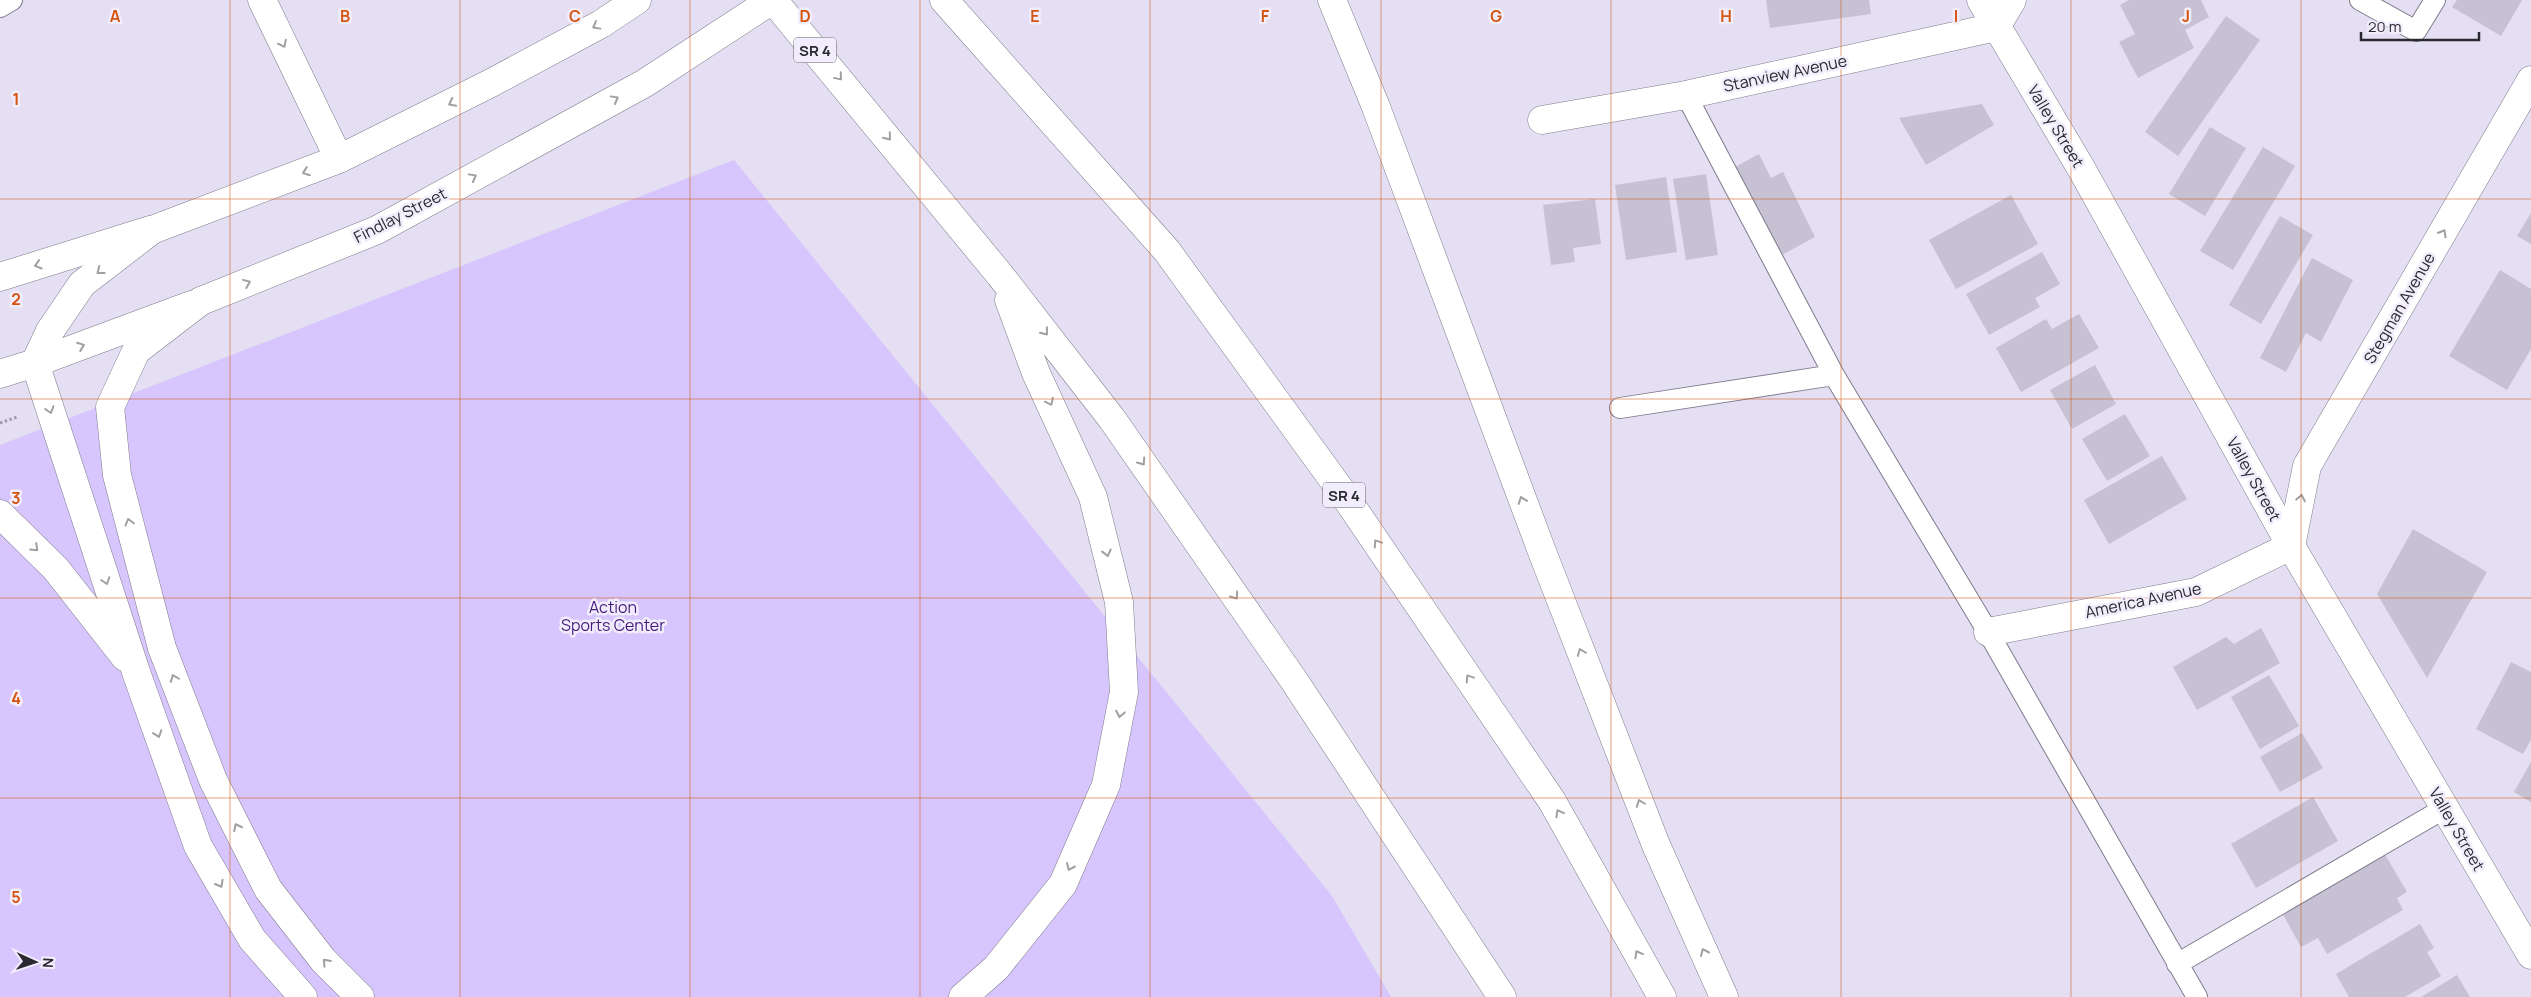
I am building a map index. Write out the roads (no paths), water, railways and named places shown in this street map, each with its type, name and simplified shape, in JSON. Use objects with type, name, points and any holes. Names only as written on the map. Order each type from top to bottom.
[{"type":"main road","points":[[262,0],[339,160]]},
{"type":"main road","points":[[0,277],[152,230],[339,160],[491,83],[601,24],[637,0]]},
{"type":"main road","name":"SR 4","points":[[773,0],[858,100],[1000,275],[1112,419],[1295,682],[1502,997]]},
{"type":"main road","name":"Findlay Street","points":[[0,374],[35,363],[202,301],[377,230],[645,83],[773,0]]},
{"type":"main road","name":"SR 4","points":[[944,0],[1167,251],[1342,492],[1552,800],[1662,997]]},
{"type":"main road","name":"Valley Street","points":[[1981,0],[2082,168],[2291,546],[2531,955]]},
{"type":"main road","points":[[1996,27],[2012,0]]},
{"type":"main road","points":[[1333,3],[1376,107],[1541,549],[1656,845],[1724,997]]},
{"type":"main road","name":"Stanview Avenue","points":[[1542,120],[1686,95],[1996,27]]},
{"type":"main road","name":"Stegman Avenue","points":[[2291,546],[2307,466],[2531,80]]},
{"type":"main road","points":[[152,230],[82,284],[50,331],[35,363],[136,672],[198,846],[252,939],[303,997]]},
{"type":"main road","points":[[963,997],[996,968],[1063,884],[1106,785],[1124,692],[1119,602],[1094,497],[1036,372],[1000,275]]},
{"type":"main road","points":[[202,301],[136,350],[110,406],[117,475],[162,648],[213,780],[268,889],[323,960],[360,997]]},
{"type":"main road","points":[[0,514],[56,569],[136,672]]},
{"type":"main road","name":"America Avenue","points":[[1988,632],[2196,592],[2291,546]]},
{"type":"lane","points":[[0,7],[12,0]]},
{"type":"lane","points":[[2360,0],[2416,31],[2435,0]]},
{"type":"lane","points":[[1686,95],[1834,375],[1988,632],[2197,997]]},
{"type":"lane","points":[[1620,408],[1834,375]]},
{"type":"lane","points":[[2177,964],[2445,808]]},
{"type":"park label","name":"Action Sports Center","points":[[613,616]]}]
